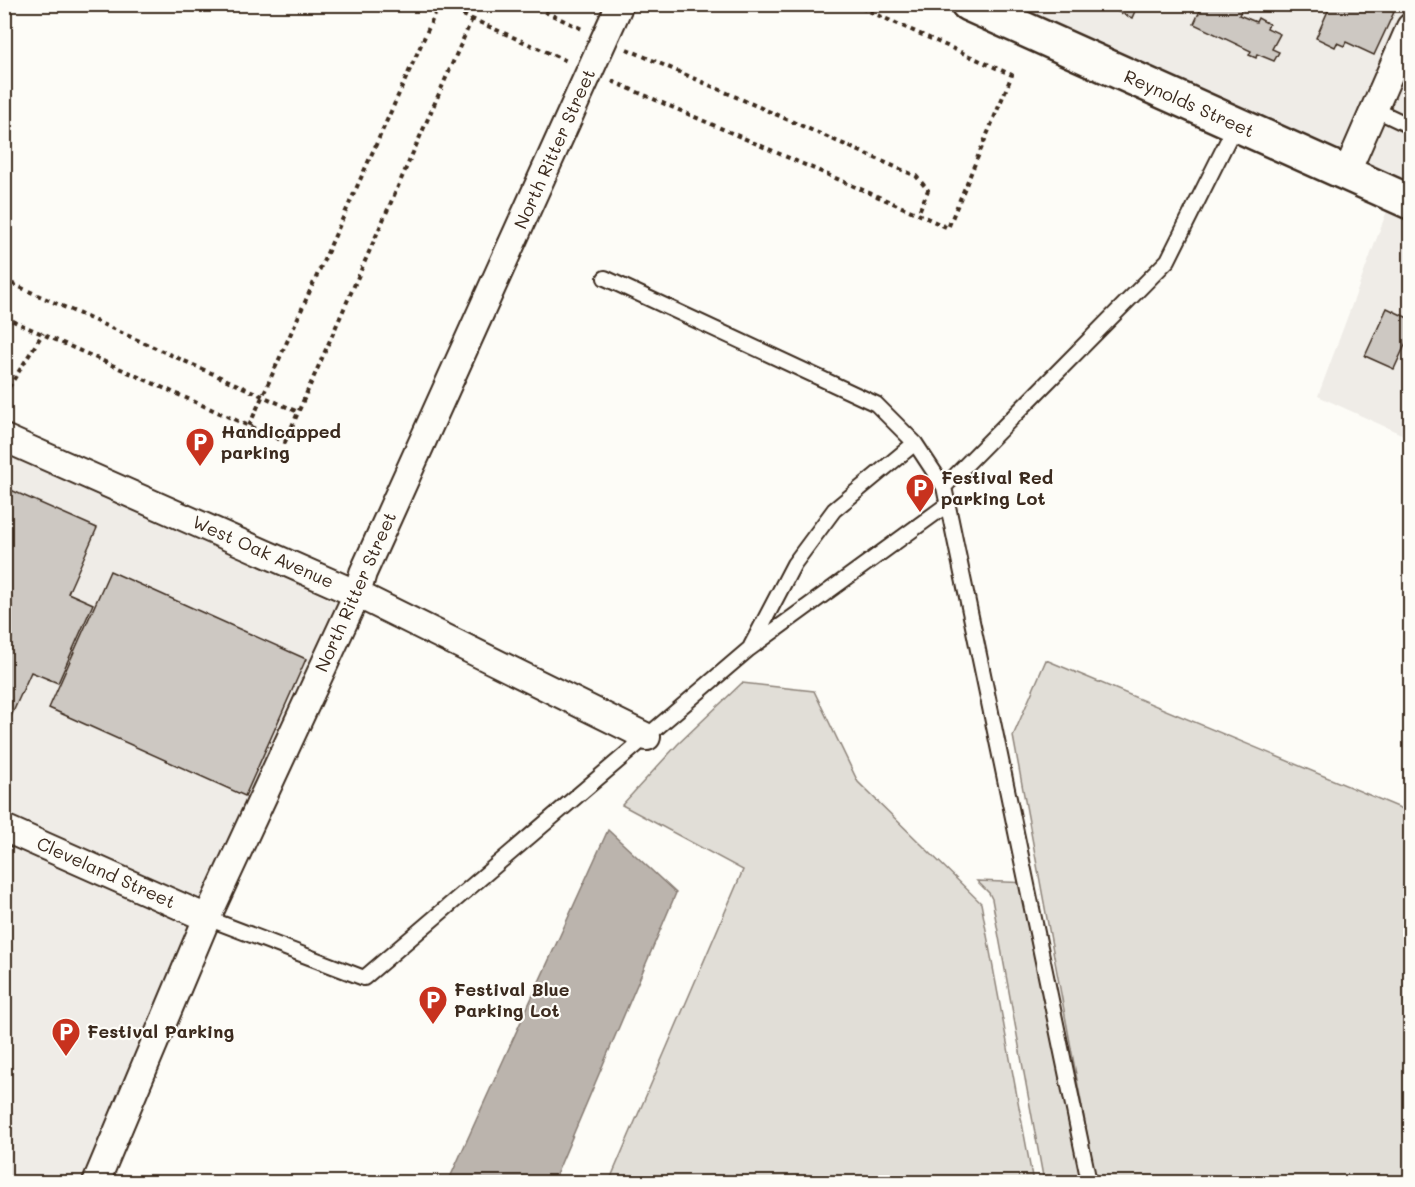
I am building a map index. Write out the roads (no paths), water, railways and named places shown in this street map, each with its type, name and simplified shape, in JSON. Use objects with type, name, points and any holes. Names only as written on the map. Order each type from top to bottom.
[{"type":"main road","name":"Reynolds Street","points":[[968,4],[1014,14],[1236,124],[1410,202]]},
{"type":"street","name":"North Ritter Street","points":[[96,1182],[207,918],[357,594],[363,573],[620,4]]},
{"type":"street","points":[[1346,174],[1409,33]]},
{"type":"street","name":"West Oak Avenue","points":[[4,438],[357,594],[647,738]]},
{"type":"street","name":"Cleveland Street","points":[[4,828],[207,918]]},
{"type":"lane","points":[[1374,109],[1410,126]]},
{"type":"lane","points":[[944,487],[1168,260],[1236,124]]},
{"type":"lane","points":[[605,278],[876,404],[915,443],[944,487],[1089,1182]]},
{"type":"lane","points":[[749,649],[794,564],[834,510],[915,443]]},
{"type":"lane","points":[[207,918],[364,978],[749,649],[948,504]]},
{"type":"place","name":"Handicapped parking","points":[[200,468]]},
{"type":"place","name":"Festival Red parking Lot","points":[[920,514]]},
{"type":"place","name":"Festival Blue Parking Lot","points":[[433,1026]]},
{"type":"place","name":"Festival Parking","points":[[66,1058]]}]
